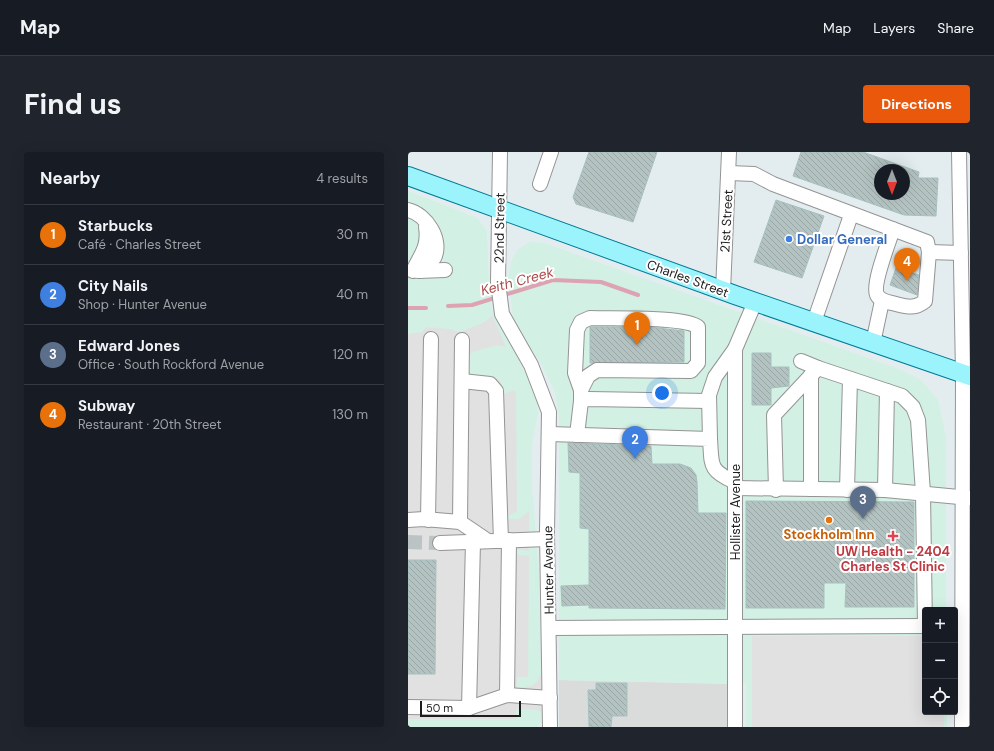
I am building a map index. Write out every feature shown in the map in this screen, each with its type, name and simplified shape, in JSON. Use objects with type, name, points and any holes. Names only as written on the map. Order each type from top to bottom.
[{"type":"main road","name":"Charles Street","points":[[408,176],[723,291],[967,375]]},
{"type":"street","name":"22nd Street","points":[[500,152],[498,282],[502,314],[531,365],[549,412]]},
{"type":"street","points":[[540,184],[551,152]]},
{"type":"street","name":"21st Street","points":[[723,291],[729,152]]},
{"type":"street","points":[[959,152],[964,172],[961,253],[967,375],[966,497],[958,626],[966,644],[962,727]]},
{"type":"street","points":[[729,173],[754,174],[773,184],[852,214],[893,229],[927,242],[929,252],[925,301],[918,307],[910,307],[882,301],[877,294],[877,283],[893,229]]},
{"type":"street","points":[[408,210],[414,212],[426,222],[427,241],[423,254],[414,271],[445,270]]},
{"type":"street","points":[[814,322],[852,214]]},
{"type":"street","points":[[929,252],[961,253]]},
{"type":"street","points":[[873,343],[882,301]]},
{"type":"street","name":"Hollister Avenue","points":[[734,727],[735,349],[755,302]]},
{"type":"street","points":[[577,435],[581,410],[581,395],[575,373],[577,330],[581,322],[590,318],[665,320],[693,322],[698,327],[698,363],[691,371],[597,370],[588,376],[581,395]]},
{"type":"street","points":[[428,520],[431,339]]},
{"type":"street","points":[[460,522],[462,340]]},
{"type":"street","points":[[735,349],[715,377],[709,395],[712,464],[718,475],[735,485],[776,490],[885,490],[966,497]]},
{"type":"street","points":[[801,361],[814,372],[850,379],[902,396],[913,407],[918,420],[923,493],[925,607]]},
{"type":"street","points":[[776,490],[774,415],[814,372]]},
{"type":"street","points":[[811,489],[814,372]]},
{"type":"street","points":[[847,490],[850,379]]},
{"type":"street","points":[[462,381],[490,384],[496,391],[499,541],[508,695]]},
{"type":"street","points":[[885,490],[887,391]]},
{"type":"street","points":[[581,395],[588,399],[710,401]]},
{"type":"street","name":"Hunter Avenue","points":[[549,412],[547,539],[550,727]]},
{"type":"street","points":[[549,434],[710,439]]},
{"type":"street","points":[[408,520],[460,522],[499,541]]},
{"type":"street","points":[[440,543],[547,539]]},
{"type":"street","points":[[469,708],[473,542]]},
{"type":"street","points":[[548,628],[922,626]]},
{"type":"street","points":[[408,707],[469,708],[508,695],[550,698]]},
{"type":"shaded area","points":[[408,191],[477,218],[487,231],[489,283],[492,310],[529,380],[537,401],[538,413],[532,445],[532,488],[539,574],[542,720],[537,727],[408,727]]},
{"type":"shaded area","points":[[530,242],[544,243],[899,369],[921,380],[938,400],[946,437],[946,607],[922,607],[922,715],[947,715],[947,727],[746,727],[746,684],[559,680],[559,416],[555,392],[541,363],[522,336],[513,316],[508,277],[511,262],[517,250]]},
{"type":"shaded area","points":[[492,315],[506,347],[497,345],[472,352],[469,357],[468,366],[470,373],[475,377],[489,376],[496,378],[501,382],[504,394],[514,390],[516,392],[517,511],[507,517],[508,519],[519,519],[529,511],[529,551],[517,549],[516,555],[529,556],[528,677],[517,677],[517,688],[531,686],[537,682],[541,674],[541,713],[539,710],[519,709],[516,710],[516,719],[408,719],[408,334],[422,332],[426,327],[449,329],[459,332],[486,321]]},
{"type":"shaded area","points":[[752,636],[922,636],[922,715],[944,715],[944,727],[752,727]]},
{"type":"shaded area","points":[[559,680],[728,684],[728,727],[559,727]]},
{"type":"building","points":[[589,152],[657,152],[633,222],[576,204],[573,197]]},
{"type":"building","points":[[801,152],[863,152],[897,164],[874,164],[874,200],[910,200],[910,169],[919,172],[918,178],[938,178],[936,216],[904,215],[793,176]]},
{"type":"building","name":"Dollar General","points":[[776,200],[824,216],[802,278],[754,262]]},
{"type":"building","points":[[896,268],[919,275],[917,295],[890,285]]},
{"type":"building","points":[[590,327],[649,327],[684,331],[684,362],[590,363]]},
{"type":"building","points":[[752,353],[771,353],[771,367],[789,367],[789,386],[771,388],[771,405],[752,405]]},
{"type":"building","points":[[568,443],[651,446],[652,464],[680,464],[691,468],[696,475],[698,513],[726,513],[725,609],[589,608],[589,605],[562,606],[561,586],[589,585],[589,529],[580,528],[580,473],[569,472]]},
{"type":"building","points":[[746,501],[914,502],[914,607],[845,607],[846,583],[824,583],[824,608],[746,608]]},
{"type":"building","points":[[408,560],[436,560],[435,674],[408,674]]},
{"type":"building","points":[[596,683],[627,683],[627,716],[612,716],[611,727],[589,727],[588,690],[596,690]]},
{"type":"waterway","name":"Keith Creek","points":[[448,306],[472,305],[553,280],[601,282],[638,295]]},
{"type":"waterway","name":"Keith Creek","points":[[408,308],[426,308]]},
{"type":"tunnel","points":[[408,542],[440,543]]},
{"type":"place","name":"Dollar General","points":[[789,239]]},
{"type":"place","name":"Subway","points":[[907,281]]},
{"type":"place","name":"Starbucks","points":[[637,345]]},
{"type":"place","name":"City Nails","points":[[635,459]]},
{"type":"place","name":"Edward Jones","points":[[863,519]]},
{"type":"place","name":"Stockholm Inn","points":[[829,520]]},
{"type":"place","name":"UW Health - 2404 Charles St Clinic","points":[[893,536]]}]
